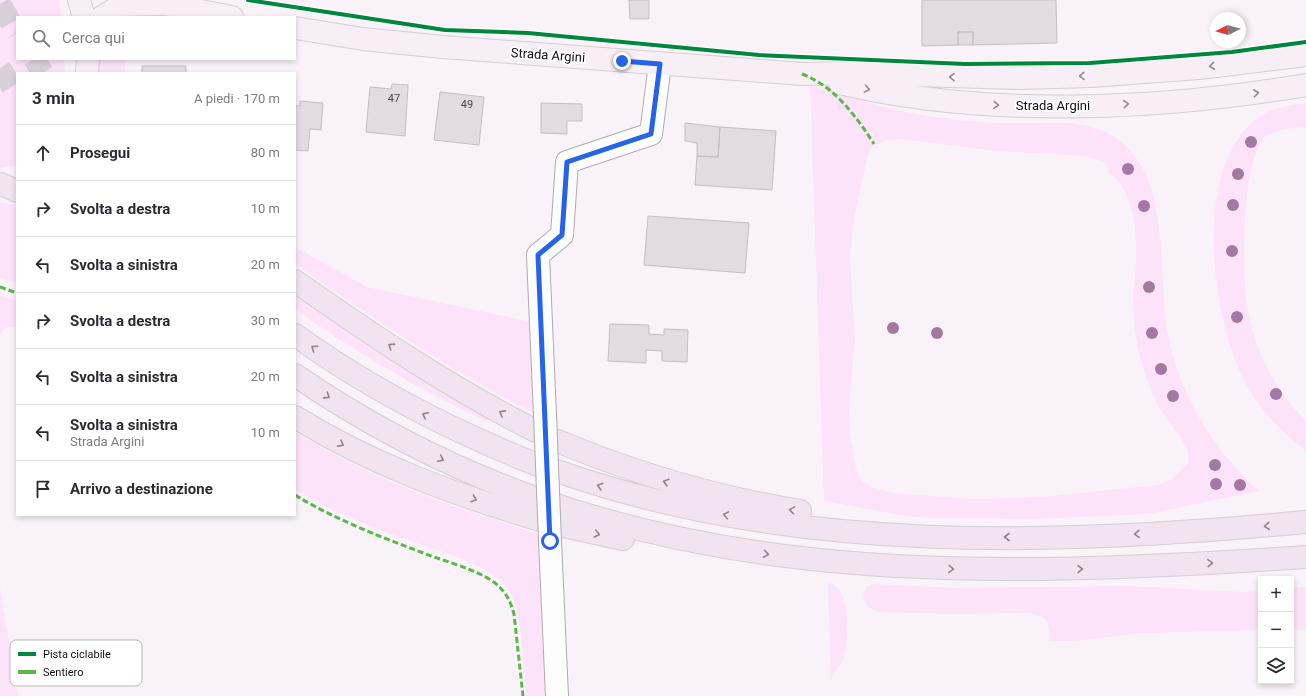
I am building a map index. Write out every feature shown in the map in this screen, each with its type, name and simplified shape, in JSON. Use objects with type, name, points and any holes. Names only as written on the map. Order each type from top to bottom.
[{"type":"highway","points":[[296,282],[416,362],[467,393],[633,471],[714,495],[896,528],[969,537]]},
{"type":"highway","points":[[296,336],[355,376],[403,404],[460,432],[547,468],[634,496],[682,507],[798,526],[874,533],[969,537],[1104,536],[1306,522]]},
{"type":"highway","points":[[296,376],[348,410],[390,434],[455,466],[505,487],[569,510],[622,526],[742,551]]},
{"type":"highway","points":[[296,418],[345,446],[390,468],[550,528],[625,539],[840,563],[984,570],[1086,569],[1306,557]]},
{"type":"main road","points":[[79,0],[84,16]]},
{"type":"main road","points":[[104,16],[121,5],[161,2],[195,5],[229,16]]},
{"type":"main road","name":"Strada Argini","points":[[296,28],[443,48],[802,74],[848,73],[1021,78],[1091,76],[1192,69],[1306,55]]},
{"type":"main road","points":[[87,72],[88,60]]},
{"type":"main road","name":"Strada Argini","points":[[802,74],[852,86],[920,98],[1007,105],[1111,105],[1163,102],[1245,94],[1306,85]]},
{"type":"lane","points":[[557,696],[538,255],[562,235],[567,162],[651,134],[660,64]]},
{"type":"shaded area","points":[[0,0],[59,0],[61,16],[16,16],[16,60],[64,60],[65,72],[16,72],[16,165],[0,168]]},
{"type":"shaded area","points":[[96,60],[125,60],[125,72],[97,72]]},
{"type":"shaded area","points":[[810,86],[908,113],[941,118],[992,123],[1077,124],[1106,132],[1129,149],[1144,171],[1154,198],[1159,228],[1163,289],[1170,344],[1183,385],[1203,424],[1215,443],[1243,476],[1259,491],[1153,513],[1033,519],[929,518],[900,515],[824,501]],"holes":[[[902,139],[997,151],[1085,156],[1103,162],[1108,167],[1109,173],[1118,181],[1124,191],[1133,214],[1135,226],[1136,271],[1133,305],[1138,350],[1149,385],[1159,408],[1184,442],[1189,455],[1189,462],[1171,480],[1157,485],[1042,497],[972,499],[893,493],[872,487],[862,481],[856,469],[850,433],[849,409],[855,338],[850,255],[855,213],[869,151],[872,147],[888,140]]]},
{"type":"shaded area","points":[[1306,103],[1306,127],[1285,129],[1269,134],[1265,137],[1257,149],[1248,190],[1244,243],[1244,267],[1248,308],[1257,344],[1277,386],[1290,404],[1306,421],[1306,451],[1289,437],[1259,405],[1247,386],[1234,358],[1224,323],[1217,284],[1214,244],[1216,204],[1224,168],[1239,137],[1267,112],[1283,107]]},
{"type":"shaded area","points":[[0,202],[16,205],[16,283],[0,278]]},
{"type":"shaded area","points":[[296,248],[367,287],[532,322],[535,414],[473,380],[383,324],[296,265]]},
{"type":"shaded area","points":[[0,295],[16,301],[16,326],[5,328],[0,335]]},
{"type":"shaded area","points":[[296,295],[489,418],[488,422],[413,384],[365,356],[296,310]]},
{"type":"shaded area","points":[[296,433],[347,461],[398,485],[458,508],[541,535],[548,696],[527,696],[518,614],[510,592],[501,581],[471,563],[363,523],[328,508],[296,491]]},
{"type":"shaded area","points":[[828,582],[840,591],[847,613],[846,651],[841,663],[833,674],[831,681]]},
{"type":"shaded area","points":[[874,584],[956,588],[1130,586],[1244,592],[1258,591],[1258,630],[1142,633],[1075,641],[1050,641],[1049,630],[1045,619],[1031,613],[951,614],[879,612],[870,608],[865,602],[864,595],[867,586]]},
{"type":"shaded area","points":[[0,587],[10,648],[10,686],[16,686],[18,696],[0,696]]},
{"type":"shaded area","points":[[1306,587],[1306,630],[1294,630],[1294,588]]},
{"type":"building","points":[[629,0],[649,0],[649,19],[630,19]]},
{"type":"building","points":[[922,0],[1056,0],[1057,43],[973,45],[973,32],[958,32],[958,45],[922,46]]},
{"type":"building","points":[[958,32],[973,32],[973,45],[958,45]]},
{"type":"building","points":[[142,66],[186,66],[186,72],[142,72]]},
{"type":"building","points":[[392,84],[408,85],[405,136],[366,132],[370,87],[391,89]]},
{"type":"building","points":[[440,92],[484,97],[479,145],[434,140]]},
{"type":"building","points":[[300,101],[323,103],[321,130],[310,129],[308,151],[296,150],[296,106],[300,106]]},
{"type":"building","points":[[541,103],[582,104],[582,121],[567,121],[567,134],[541,133]]},
{"type":"building","points":[[685,123],[720,127],[718,157],[697,156],[697,143],[685,141]]},
{"type":"building","points":[[720,127],[776,131],[772,190],[695,185],[697,156],[718,157]]},
{"type":"building","points":[[648,216],[749,223],[745,273],[644,265]]},
{"type":"building","points":[[610,324],[649,325],[649,334],[664,335],[664,329],[688,330],[687,362],[662,361],[662,351],[646,350],[646,363],[608,361]]},
{"type":"tunnel","points":[[0,4],[16,31]]},
{"type":"tunnel","points":[[35,60],[42,72]]},
{"type":"tunnel","points":[[0,68],[16,92]]},
{"type":"marked path","points":[[802,74],[814,79],[834,94],[852,113],[874,144]]},
{"type":"marked path","points":[[0,287],[16,293]]},
{"type":"marked path","points":[[296,496],[359,528],[467,569],[496,583],[506,595],[514,614],[523,696]]},
{"type":"cycle path","points":[[248,0],[445,30],[528,33],[759,55],[965,64],[1090,63],[1232,52],[1306,42]]},
{"type":"route","points":[[550,541],[538,255],[562,235],[567,162],[651,134],[660,64],[622,61]]}]
